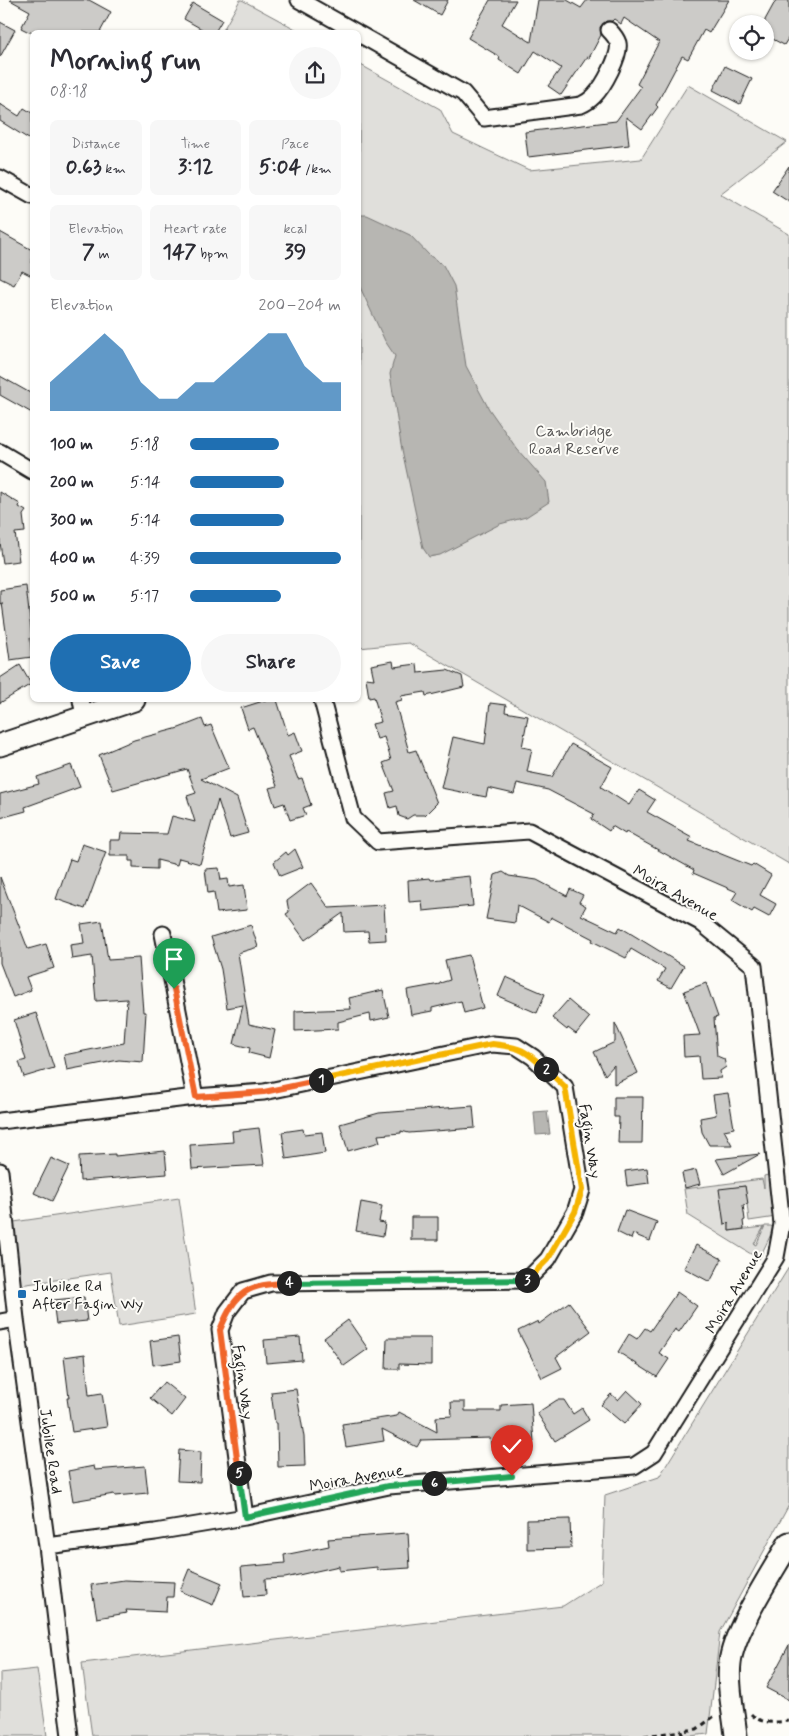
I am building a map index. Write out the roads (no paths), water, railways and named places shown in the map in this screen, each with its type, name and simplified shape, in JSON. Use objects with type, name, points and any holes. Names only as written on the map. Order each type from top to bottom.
[{"type":"street","points":[[299,0],[352,30]]},
{"type":"street","points":[[361,35],[463,94],[484,118],[581,105],[588,101],[600,89],[616,56],[619,45],[615,36],[609,30]]},
{"type":"street","points":[[0,178],[30,195]]},
{"type":"street","points":[[0,452],[30,470]]},
{"type":"street","points":[[0,745],[82,708],[121,702]]},
{"type":"street","name":"Moira Avenue","points":[[47,1546],[155,1532],[245,1517],[388,1486],[634,1466],[654,1453],[776,1257],[782,1224],[754,966],[700,922],[529,831],[378,842],[353,818],[323,702]]},
{"type":"street","points":[[163,934],[196,1097]]},
{"type":"street","name":"Fagin Way","points":[[0,1121],[196,1097],[264,1092],[492,1044],[516,1046],[533,1058],[565,1087],[582,1190],[575,1212],[548,1259],[527,1280],[270,1283],[243,1291],[227,1312],[220,1330],[245,1517]]},
{"type":"street","name":"Jubilee Road","points":[[0,1171],[16,1320],[47,1546],[70,1736]]},
{"type":"street","points":[[0,1322],[16,1320]]},
{"type":"street","points":[[736,1736],[730,1678],[731,1655],[744,1624],[789,1543]]},
{"type":"place","name":"Jubilee Rd After Fagin Wy","points":[[22,1294]]},
{"type":"park label","name":"Cambridge Road Reserve","points":[[574,439]]}]
